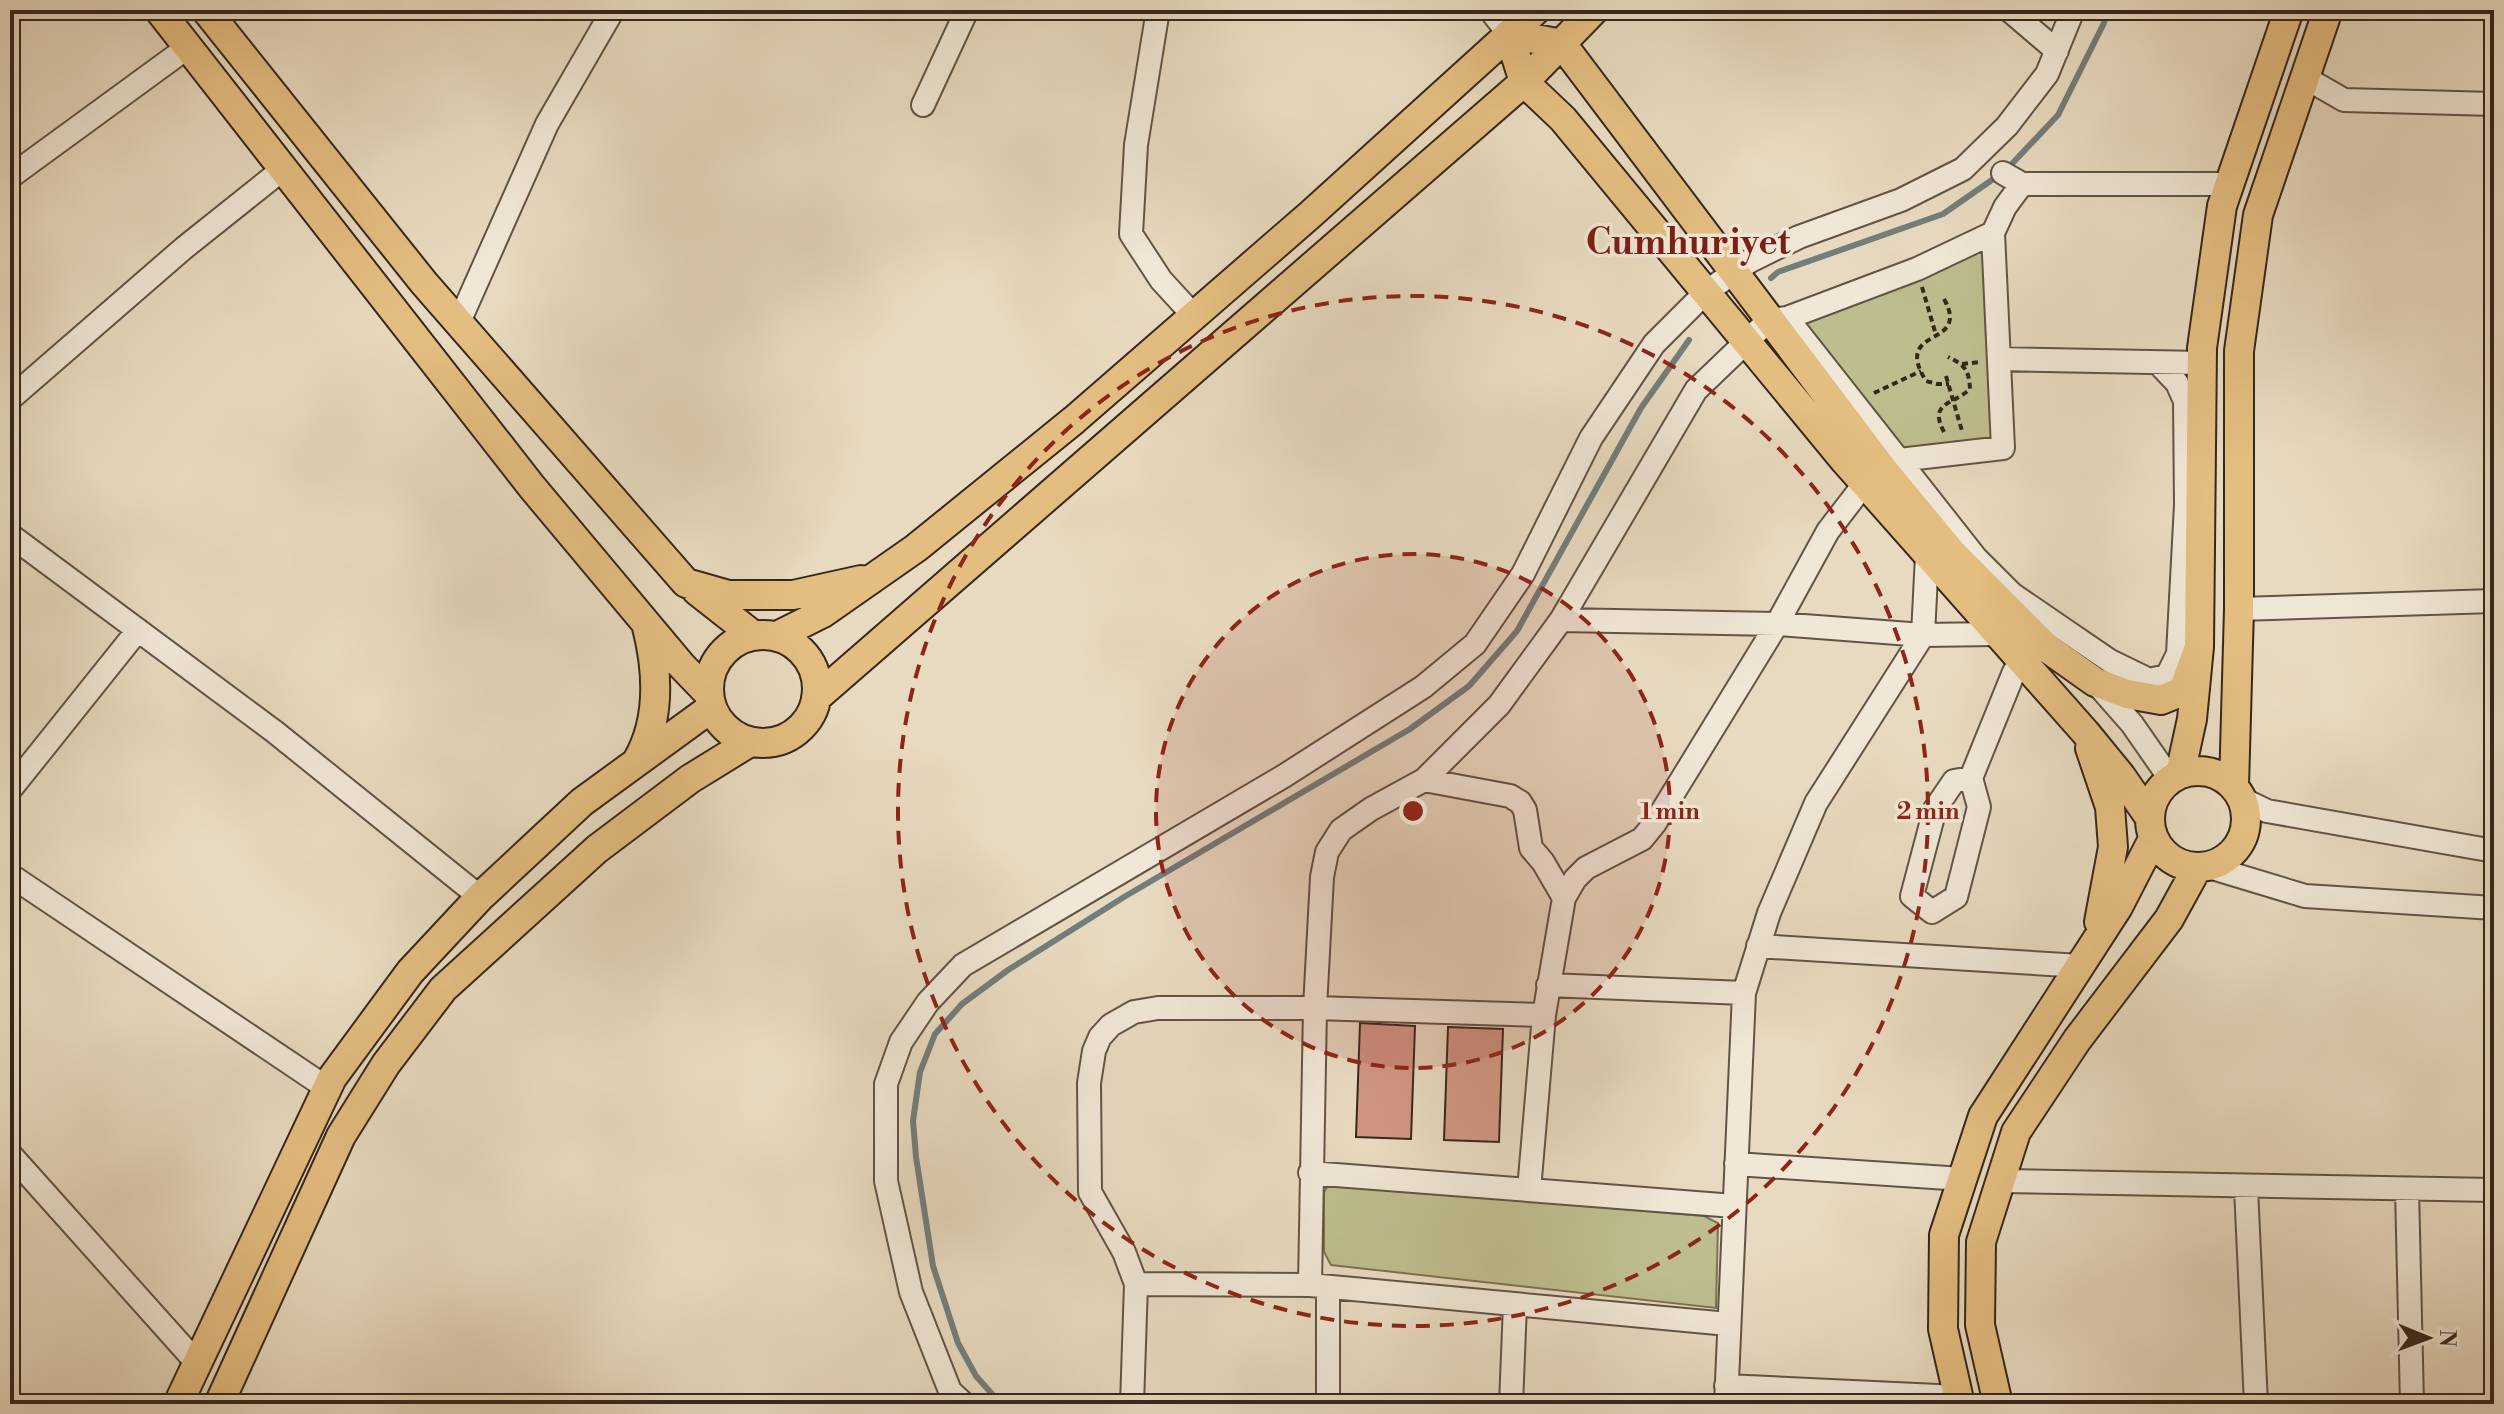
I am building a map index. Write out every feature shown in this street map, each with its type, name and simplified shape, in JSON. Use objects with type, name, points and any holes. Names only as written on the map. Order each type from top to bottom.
[{"type":"main road","points":[[159,10],[532,487],[710,701],[720,724],[750,742],[767,744],[785,739],[800,729],[810,715],[817,682],[804,653],[792,643],[765,636],[686,583],[424,283],[206,10]]},
{"type":"main road","points":[[710,701],[709,677],[725,649],[738,640],[765,636],[823,613],[916,548],[1074,420],[1194,316],[1536,10]]},
{"type":"main road","points":[[816,698],[1524,82],[1594,10]]},
{"type":"main road","points":[[2176,777],[2192,719],[2199,647],[2202,363],[2222,206],[2289,10]]},
{"type":"main road","points":[[1509,34],[1524,82],[1563,119],[1865,483],[2085,732],[2121,776],[2165,855],[2175,862],[2203,867],[2221,862],[2240,843],[2246,827],[2238,792],[2239,351],[2258,215],[2328,10]]},
{"type":"main road","points":[[1509,34],[1562,44],[1734,274],[1778,319],[1885,472],[1953,554],[2047,648],[2095,682],[2127,694],[2161,700],[2183,691],[2199,647]]},
{"type":"main road","points":[[686,583],[728,595],[793,595],[874,577]]},
{"type":"main road","points":[[636,763],[652,726],[655,660],[646,622]]},
{"type":"main road","points":[[178,1404],[332,1078],[410,972],[480,897],[582,802],[636,763],[710,701]]},
{"type":"main road","points":[[2085,732],[2110,807],[2113,847],[2088,954]]},
{"type":"main road","points":[[219,1404],[341,1136],[386,1064],[443,989],[597,849],[690,779],[750,742]]},
{"type":"main road","points":[[1960,1400],[1943,1329],[1944,1235],[1983,1116],[2118,907],[2152,828],[2156,795],[2188,771],[2220,775],[2238,792]]},
{"type":"main road","points":[[1998,1404],[1980,1325],[1981,1242],[2016,1132],[2077,1040],[2169,919],[2203,867]]},
{"type":"street","points":[[459,322],[547,124],[613,10]]},
{"type":"street","points":[[923,105],[967,10]]},
{"type":"street","points":[[1158,10],[1136,145],[1131,234],[1161,280],[1194,316]]},
{"type":"street","points":[[1490,10],[1509,34]]},
{"type":"street","points":[[2009,10],[2057,51]]},
{"type":"street","points":[[964,1404],[950,1391],[911,1292],[886,1181],[886,1084],[901,1042],[928,1002],[963,965],[1284,776],[1423,687],[1475,644],[1523,574],[1591,438],[1654,344],[1706,292],[1750,261],[1799,237],[1901,200],[1963,169],[2007,126],[2047,74],[2073,10]]},
{"type":"street","points":[[10,177],[188,47]]},
{"type":"street","points":[[2304,77],[2344,100],[2494,104]]},
{"type":"street","points":[[10,399],[184,248],[283,169]]},
{"type":"street","points":[[1899,460],[1966,445],[2003,448],[1993,233],[2005,207],[2012,178],[2229,184]]},
{"type":"street","points":[[1328,1404],[1310,1173],[1315,1008],[1322,877],[1327,852],[1341,830],[1371,809],[1424,780],[1499,705],[1561,620],[1696,390],[1746,341],[1778,319],[1917,269],[1993,233]]},
{"type":"street","points":[[1778,319],[1854,403],[1976,558],[2012,594],[2110,661],[2149,680],[2167,676],[2178,654],[2186,505],[2185,401],[2177,383],[2158,363]]},
{"type":"street","points":[[1999,359],[2202,363]]},
{"type":"street","points":[[1529,1190],[1544,1015],[1564,898],[1586,868],[1642,839],[1655,823],[1777,624],[1828,531],[1865,483]]},
{"type":"street","points":[[10,535],[275,732],[480,897]]},
{"type":"street","points":[[1927,555],[1923,635],[1816,803],[1769,913],[1744,993],[1726,1395],[1960,1400]]},
{"type":"street","points":[[2239,609],[2494,601]]},
{"type":"street","points":[[1561,620],[1777,624],[1923,635],[1996,634]]},
{"type":"street","points":[[10,790],[138,630]]},
{"type":"street","points":[[1971,778],[1954,781],[1935,809],[1912,896],[1932,912],[1956,897],[1979,807],[1971,778],[2014,672],[2021,662]]},
{"type":"street","points":[[2095,682],[2176,777]]},
{"type":"street","points":[[1424,780],[1510,796],[1520,802],[1525,810],[1531,848],[1564,898]]},
{"type":"street","points":[[2238,792],[2267,811],[2494,851]]},
{"type":"street","points":[[2203,867],[2305,896],[2494,908]]},
{"type":"street","points":[[10,875],[327,1088]]},
{"type":"street","points":[[1758,946],[2088,954]]},
{"type":"street","points":[[1548,985],[1744,993]]},
{"type":"street","points":[[1132,1404],[1136,1284],[1124,1252],[1090,1192],[1089,1083],[1094,1051],[1100,1037],[1111,1025],[1134,1012],[1158,1008],[1315,1008],[1544,1015]]},
{"type":"street","points":[[10,1154],[197,1363]]},
{"type":"street","points":[[1736,1164],[1963,1179]]},
{"type":"street","points":[[1310,1173],[1734,1206]]},
{"type":"street","points":[[2000,1181],[2246,1188],[2494,1190]]},
{"type":"street","points":[[2246,1188],[2256,1404]]},
{"type":"street","points":[[2407,1189],[2412,1404]]},
{"type":"street","points":[[1136,1284],[1319,1286],[1728,1324]]},
{"type":"street","points":[[1511,1404],[1515,1305]]},
{"type":"path","points":[[1917,269],[1936,335]]},
{"type":"path","points":[[1944,299],[1951,311],[1950,324],[1945,331],[1920,346],[1916,356],[1926,381],[1949,384]]},
{"type":"path","points":[[1948,357],[1962,364],[1969,373],[1970,389],[1943,404],[1939,411],[1940,424],[1945,434],[1966,445]]},
{"type":"path","points":[[1854,403],[1921,371]]},
{"type":"path","points":[[1946,376],[1966,445]]},
{"type":"shaded area","points":[[1988,240],[1999,446],[1901,458],[1793,320]]},
{"type":"shaded area","points":[[1329,1184],[1704,1216],[1718,1223],[1716,1308],[1331,1265],[1324,1252],[1324,1192]]},
{"type":"building","points":[[1360,1023],[1415,1026],[1411,1139],[1356,1137]]},
{"type":"building","points":[[1448,1027],[1503,1029],[1499,1142],[1444,1140]]},
{"type":"waterway","points":[[2008,168],[2058,115],[2104,23],[2107,10]]},
{"type":"waterway","points":[[1771,278],[1778,272],[1943,214],[1999,175]]},
{"type":"waterway","points":[[1001,1404],[976,1376],[958,1343],[933,1266],[913,1121],[920,1072],[935,1034],[962,1004],[1008,970],[1124,897],[1410,729],[1469,686],[1517,631],[1641,408],[1689,340]]},
{"type":"district","name":"Cumhuriyet","points":[[1688,243]]}]
